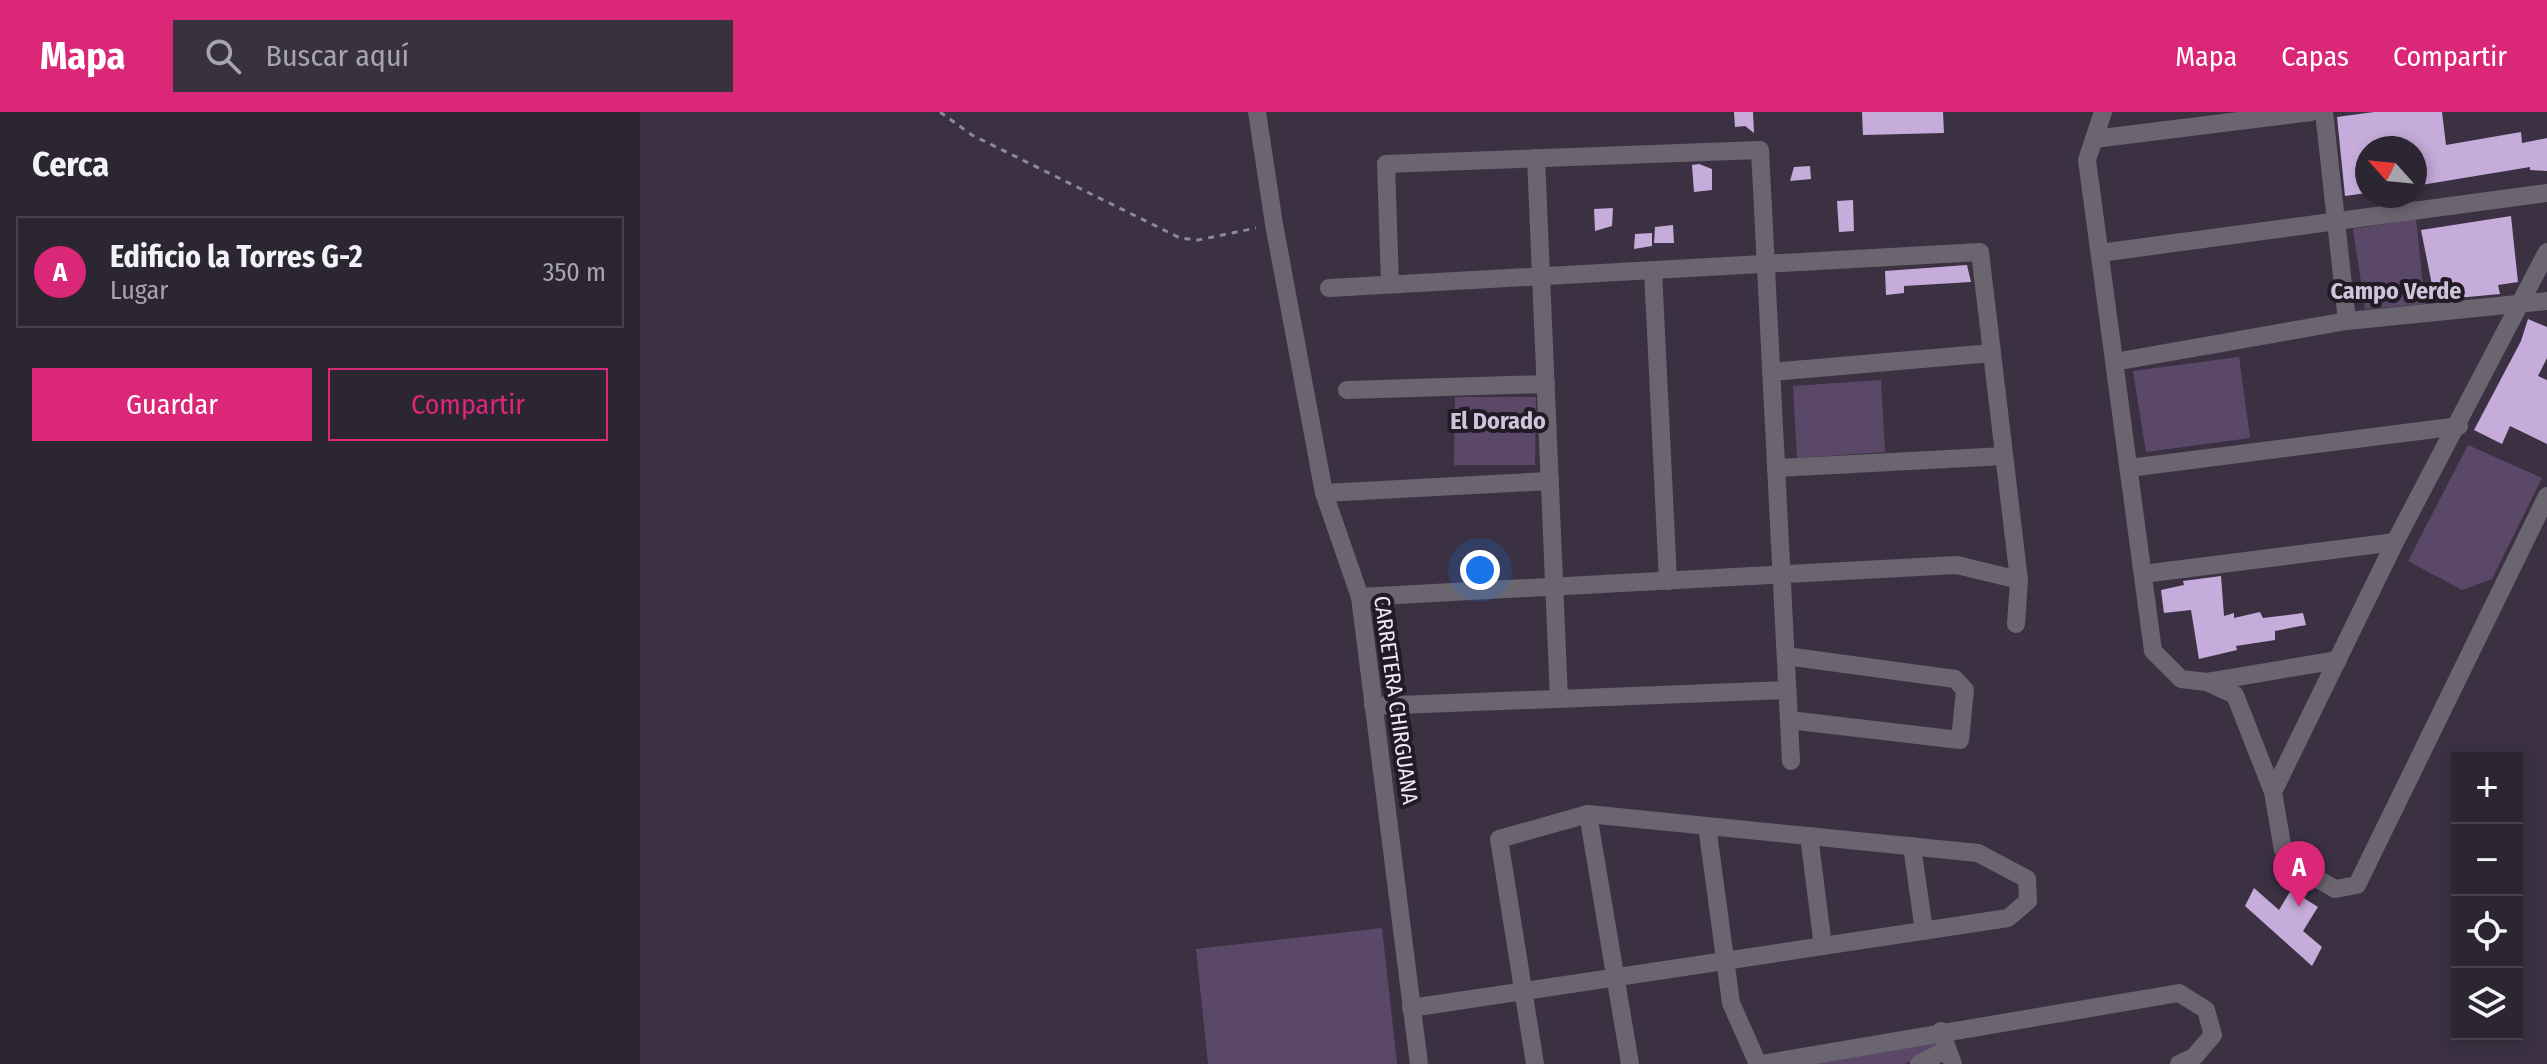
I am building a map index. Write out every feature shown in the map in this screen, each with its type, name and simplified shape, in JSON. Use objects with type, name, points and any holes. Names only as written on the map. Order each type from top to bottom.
[{"type":"street","name":"CARRETERA CHIRGUANA","points":[[1257,112],[1274,224],[1324,493],[1360,597],[1419,1064]]},
{"type":"street","points":[[2103,112],[2087,160],[2153,651],[2181,679],[2207,682],[2338,660]]},
{"type":"street","points":[[2094,139],[2311,112]]},
{"type":"street","points":[[2324,112],[2347,321]]},
{"type":"street","points":[[1390,284],[1386,164],[1760,150],[1791,761]]},
{"type":"street","points":[[1536,158],[1559,699]]},
{"type":"street","points":[[2100,253],[2337,218],[2547,193]]},
{"type":"street","points":[[1329,288],[1980,252],[2019,580],[2016,624]]},
{"type":"street","points":[[2273,792],[2395,542],[2459,426],[2547,252]]},
{"type":"street","points":[[1653,270],[1668,581]]},
{"type":"street","points":[[2114,362],[2347,321],[2547,301]]},
{"type":"street","points":[[1771,372],[1992,353]]},
{"type":"street","points":[[1347,390],[1546,384]]},
{"type":"street","points":[[2129,468],[2459,426]]},
{"type":"street","points":[[1776,468],[2004,456]]},
{"type":"street","points":[[1324,493],[1550,481]]},
{"type":"street","points":[[2207,682],[2235,695],[2273,792],[2283,850],[2294,865],[2335,889],[2357,885],[2547,496]]},
{"type":"street","points":[[2143,574],[2395,542]]},
{"type":"street","points":[[1360,597],[1957,565],[2019,580]]},
{"type":"street","points":[[1786,656],[1955,679],[1965,690],[1960,740],[1789,720]]},
{"type":"street","points":[[1373,706],[1787,690]]},
{"type":"street","points":[[1411,1008],[1523,992],[1616,978],[2008,918],[2028,901],[2027,879],[1978,853],[1588,814],[1499,839],[1523,992],[1535,1064]]},
{"type":"street","points":[[1588,814],[1630,1064]]},
{"type":"street","points":[[1707,826],[1731,1003],[1760,1064],[2179,993],[2206,1010],[2213,1035],[2194,1057],[2179,1064]]},
{"type":"street","points":[[1809,836],[1823,946]]},
{"type":"street","points":[[1912,846],[1924,931]]},
{"type":"street","points":[[1919,1064],[1950,1057],[1941,1031]]},
{"type":"path","points":[[940,112],[972,135],[1180,238],[1198,240],[1274,224]]},
{"type":"shaded area","points":[[2416,219],[2425,304],[2365,309],[2353,229]]},
{"type":"shaded area","points":[[2239,357],[2250,438],[2146,452],[2133,371]]},
{"type":"shaded area","points":[[1881,380],[1885,452],[1797,458],[1793,386]]},
{"type":"shaded area","points":[[1455,397],[1536,397],[1535,465],[1454,465]]},
{"type":"shaded area","points":[[2468,445],[2542,478],[2492,579],[2462,590],[2408,561]]},
{"type":"shaded area","points":[[1382,928],[1397,1064],[1208,1064],[1196,949]]},
{"type":"shaded area","points":[[1934,1037],[1938,1048],[1904,1064],[1783,1064]]},
{"type":"building","points":[[1734,112],[1753,112],[1754,133],[1745,126],[1735,127]]},
{"type":"building","points":[[1862,112],[1943,112],[1944,133],[1863,135]]},
{"type":"building","points":[[2374,112],[2442,112],[2446,145],[2521,132],[2522,143],[2547,138],[2547,171],[2530,170],[2530,167],[2427,184],[2427,136],[2355,136],[2355,195],[2345,196],[2337,117]]},
{"type":"building","points":[[1692,165],[1712,169],[1712,190],[1694,192]]},
{"type":"building","points":[[1810,166],[1811,179],[1790,181],[1794,167]]},
{"type":"building","points":[[1853,200],[1854,231],[1839,232],[1837,201]]},
{"type":"building","points":[[1613,208],[1612,226],[1595,231],[1594,209]]},
{"type":"building","points":[[2511,216],[2518,282],[2498,285],[2500,294],[2435,300],[2421,230]]},
{"type":"building","points":[[1673,225],[1674,243],[1654,243],[1655,227]]},
{"type":"building","points":[[1652,233],[1652,246],[1634,249],[1635,234]]},
{"type":"building","points":[[1967,265],[1971,282],[1904,286],[1904,293],[1886,295],[1885,271]]},
{"type":"building","points":[[2528,319],[2547,327],[2547,358],[2538,376],[2547,380],[2547,444],[2510,426],[2502,444],[2474,430],[2521,341]]},
{"type":"building","points":[[2221,576],[2224,616],[2234,613],[2234,618],[2260,612],[2263,618],[2303,613],[2306,625],[2275,631],[2275,640],[2236,646],[2237,650],[2199,659],[2191,610],[2164,613],[2161,590],[2184,585],[2183,581]]},
{"type":"building","points":[[2254,888],[2279,910],[2291,890],[2318,907],[2303,931],[2322,947],[2312,966],[2245,906]]},
{"type":"place","name":"Edificio la Torres G-2","points":[[2299,907]]},
{"type":"district","name":"Campo Verde","points":[[2396,291]]},
{"type":"district","name":"El Dorado","points":[[1498,421]]}]
